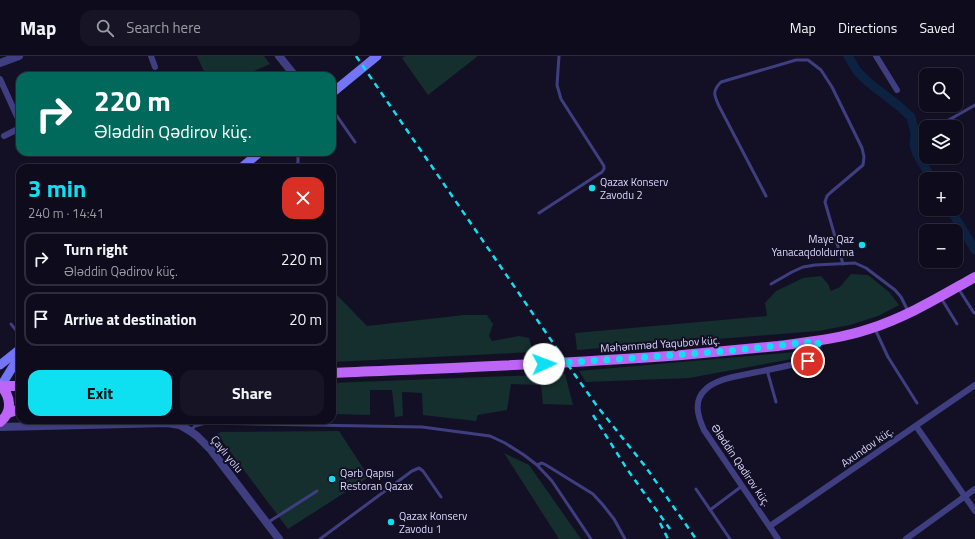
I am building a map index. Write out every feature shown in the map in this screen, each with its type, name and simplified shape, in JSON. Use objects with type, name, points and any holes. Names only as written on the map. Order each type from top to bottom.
[{"type":"main road","points":[[336,90],[377,56]]},
{"type":"main road","points":[[246,164],[255,156]]},
{"type":"main road","name":"Məhəmməd Yaqubov küç.","points":[[336,373],[614,360],[727,351],[818,341],[845,336],[874,327],[909,313],[974,279]]},
{"type":"main road","points":[[0,365],[16,352]]},
{"type":"main road","points":[[0,386],[16,361]]},
{"type":"main road","points":[[0,386],[16,386]]},
{"type":"main road","points":[[0,386],[6,391],[10,406],[8,413],[0,422]]},
{"type":"main road","points":[[8,413],[16,410]]},
{"type":"street","points":[[0,63],[19,56]]},
{"type":"street","points":[[151,56],[155,67]]},
{"type":"street","points":[[279,56],[292,72]]},
{"type":"street","points":[[876,56],[897,90]]},
{"type":"street","points":[[0,79],[16,114]]},
{"type":"street","points":[[4,136],[16,130]]},
{"type":"street","name":"Ələddin Qədirov küç.","points":[[778,539],[704,430],[697,408],[704,391],[711,384],[813,359],[818,352],[818,341]]},
{"type":"street","name":"Axundov küç.","points":[[770,526],[975,385]]},
{"type":"street","points":[[8,413],[16,415]]},
{"type":"street","points":[[55,424],[63,426]]},
{"type":"street","name":"Çaylı yolu","points":[[63,426],[132,424]]},
{"type":"street","name":"Çaylı yolu","points":[[174,424],[180,425],[190,431],[211,450],[278,539]]},
{"type":"street","points":[[0,427],[63,426]]},
{"type":"street","points":[[916,426],[975,511]]},
{"type":"street","points":[[906,539],[975,489]]},
{"type":"lane","points":[[539,213],[604,170],[604,166],[561,99],[556,85],[559,56]]},
{"type":"lane","points":[[766,196],[714,96],[715,88],[721,82],[796,60],[808,60],[821,70],[832,87],[862,148],[864,157],[863,165],[826,196],[825,202],[843,264]]},
{"type":"lane","points":[[949,120],[975,105]]},
{"type":"lane","points":[[336,115],[355,142]]},
{"type":"lane","points":[[770,284],[803,267],[855,263],[866,268],[895,290],[901,297],[909,313]]},
{"type":"lane","points":[[957,287],[974,313]]},
{"type":"lane","points":[[940,297],[957,324]]},
{"type":"lane","points":[[11,324],[16,330]]},
{"type":"lane","points":[[874,327],[888,357],[917,403]]},
{"type":"lane","points":[[767,370],[776,402]]},
{"type":"lane","points":[[190,431],[195,426],[202,424]]},
{"type":"lane","points":[[260,424],[422,427],[490,436],[518,451],[537,465],[552,481],[592,539]]},
{"type":"lane","points":[[537,465],[546,465],[593,494],[614,519],[625,539]]},
{"type":"lane","points":[[323,538],[412,471],[419,468],[423,471],[441,497]]},
{"type":"lane","points":[[710,510],[742,486]]},
{"type":"lane","points":[[696,489],[730,539]]},
{"type":"lane","points":[[267,523],[317,491]]},
{"type":"green space","points":[[197,56],[264,56],[270,64],[252,72],[204,72]]},
{"type":"green space","points":[[405,56],[478,56],[428,95],[402,58]]},
{"type":"green space","points":[[851,274],[868,275],[889,292],[899,305],[878,316],[850,325],[818,331],[577,350],[575,333],[767,316],[765,303],[776,291],[803,278],[821,276],[828,284],[831,291],[840,287]]},
{"type":"green space","points":[[336,294],[367,326],[464,315],[487,315],[493,324],[489,336],[492,341],[519,336],[529,338],[533,352],[336,362]]},
{"type":"green space","points":[[808,351],[809,356],[689,378],[586,382],[579,371]]},
{"type":"green space","points":[[565,374],[573,405],[543,404],[541,385],[511,384],[507,410],[478,415],[476,421],[423,415],[422,393],[402,392],[403,416],[395,417],[392,390],[370,390],[370,415],[336,414],[336,383]]},
{"type":"green space","points":[[339,431],[369,477],[288,529],[217,434],[221,432]]},
{"type":"green space","points":[[504,453],[529,465],[581,539],[559,539]]},
{"type":"waterway","points":[[848,56],[857,71],[868,82],[911,117],[915,133],[914,145],[917,154],[928,172]]},
{"type":"waterway","points":[[954,216],[975,250]]},
{"type":"railway","points":[[356,56],[575,375],[597,406],[645,466],[696,539]]},
{"type":"railway","points":[[593,415],[627,469],[670,529]]},
{"type":"railway","points":[[660,523],[668,539]]},
{"type":"place","name":"Qazax Konserv Zavodu 2","points":[[592,188]]},
{"type":"place","name":"Maye Qaz Yanacaqdoldurma","points":[[862,245]]},
{"type":"place","name":"Qərb Qapısı Restoran Qazax","points":[[332,479]]},
{"type":"place","name":"Qazax Konserv Zavodu 1","points":[[391,522]]},
{"type":"route","points":[[544,364],[727,351],[818,341],[818,352],[813,359],[808,361]]}]
